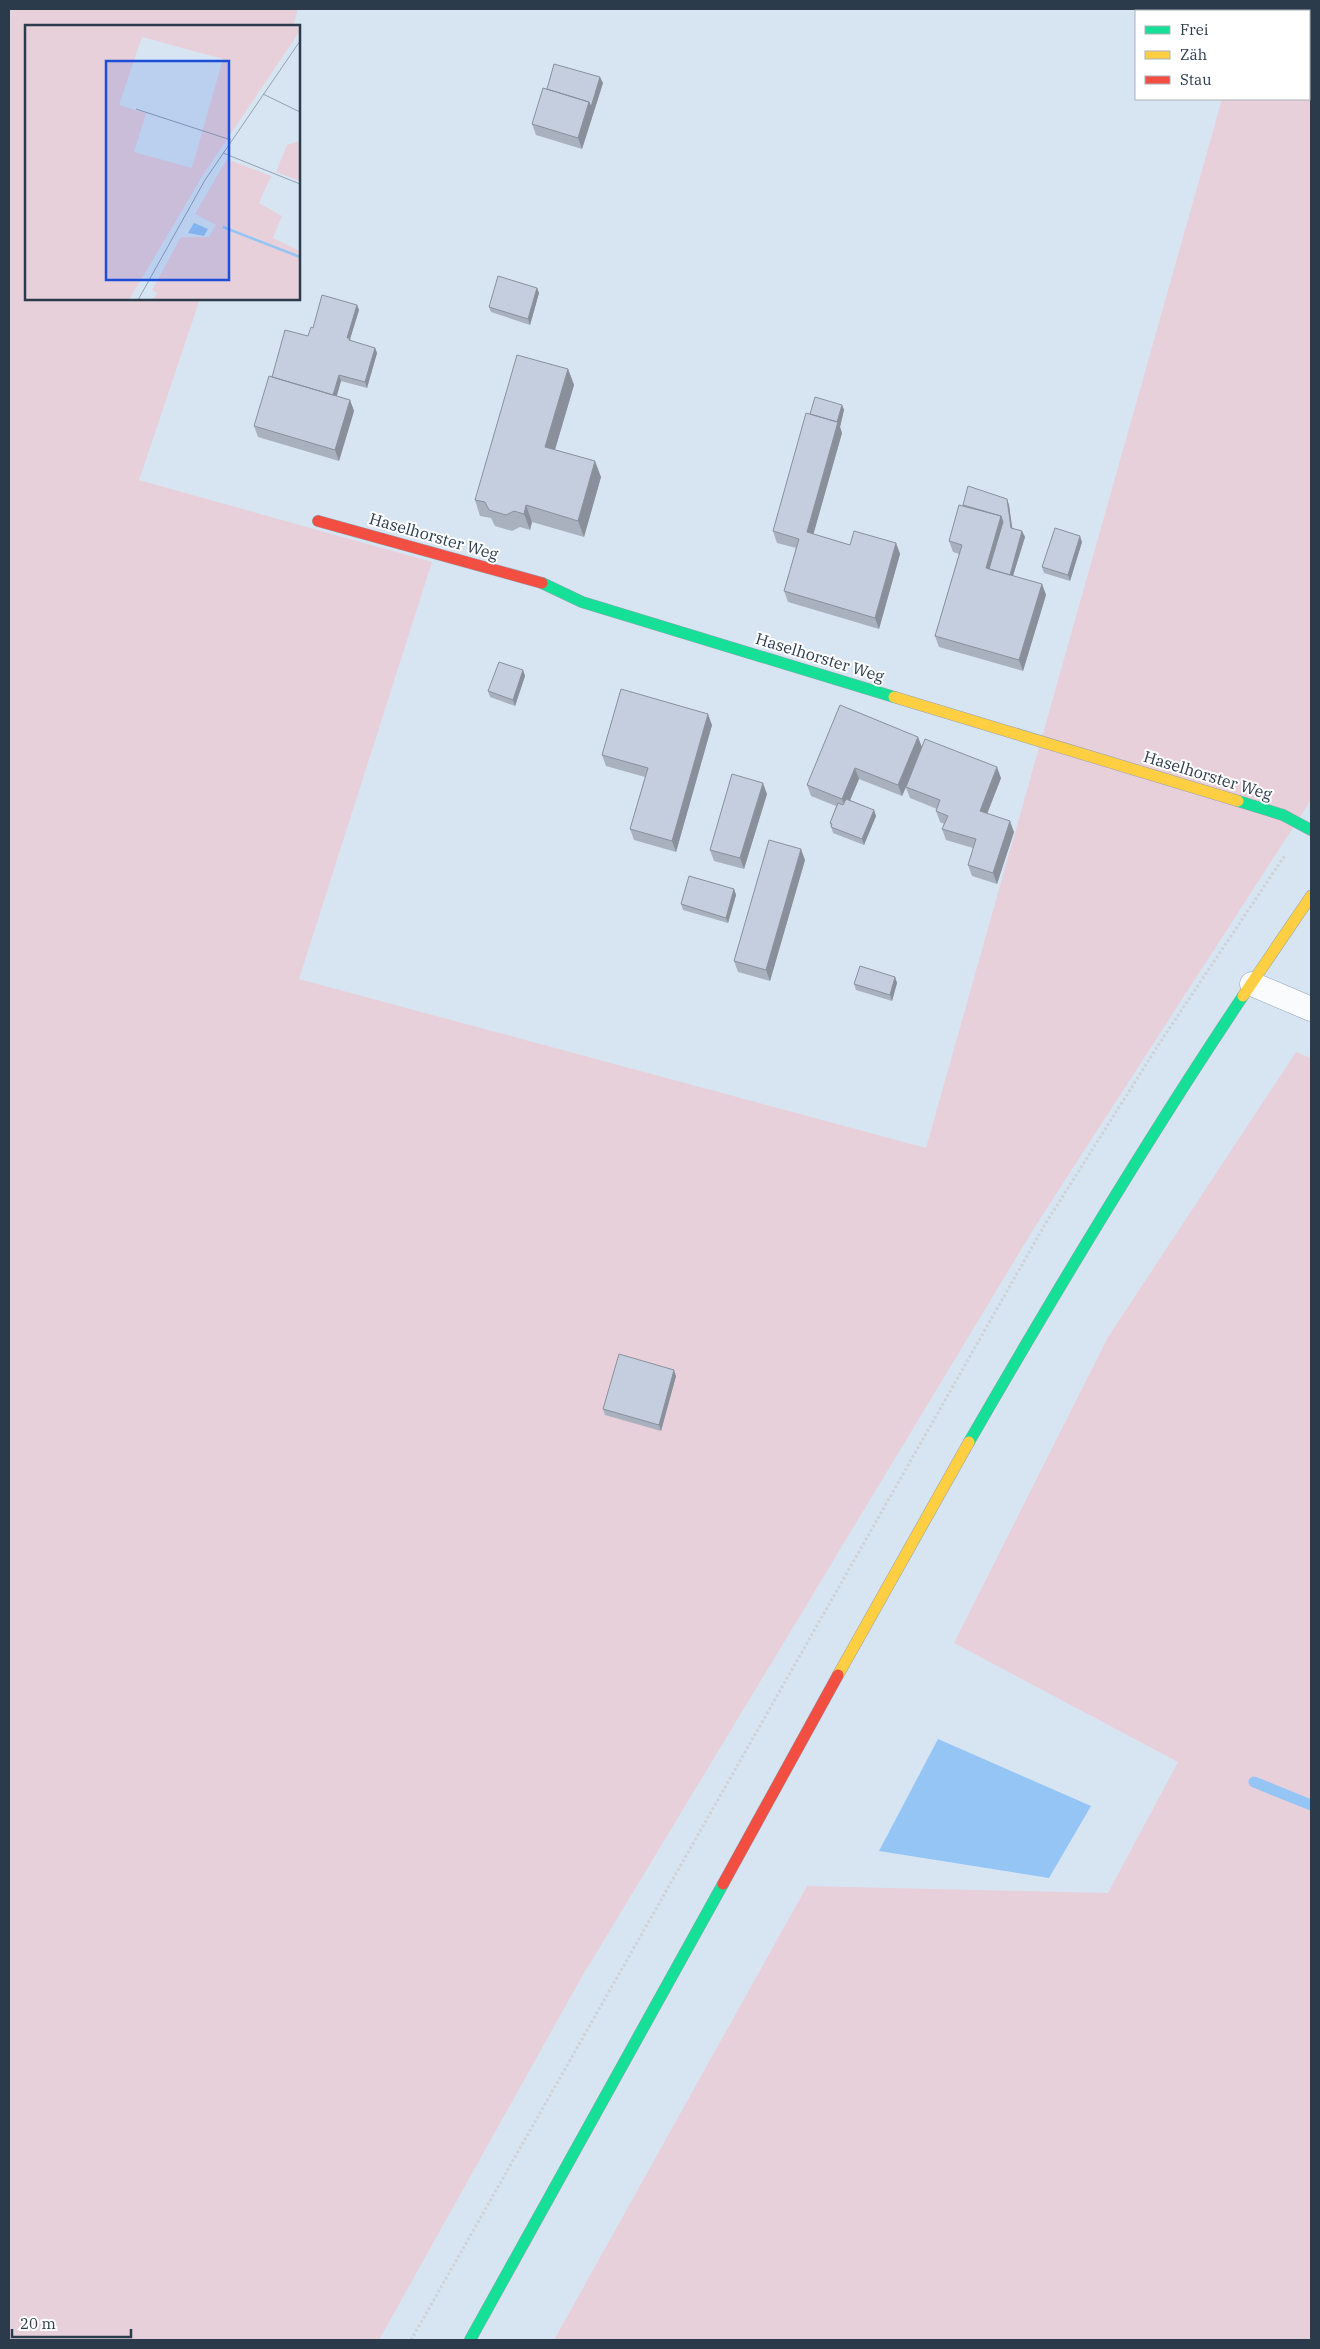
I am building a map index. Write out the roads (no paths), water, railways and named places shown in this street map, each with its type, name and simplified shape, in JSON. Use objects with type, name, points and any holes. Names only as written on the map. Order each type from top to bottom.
[{"type":"main road","name":"Haselhorster Weg","points":[[318,521],[548,585],[582,602],[1283,815],[1311,830]]},
{"type":"main road","points":[[470,2340],[936,1500],[1060,1283],[1197,1065],[1311,896]]},
{"type":"lane","points":[[1252,984],[1311,1009]]},
{"type":"water","points":[[938,1739],[1091,1806],[1049,1878],[879,1851]]},
{"type":"waterway","points":[[1254,1782],[1311,1805]]}]
